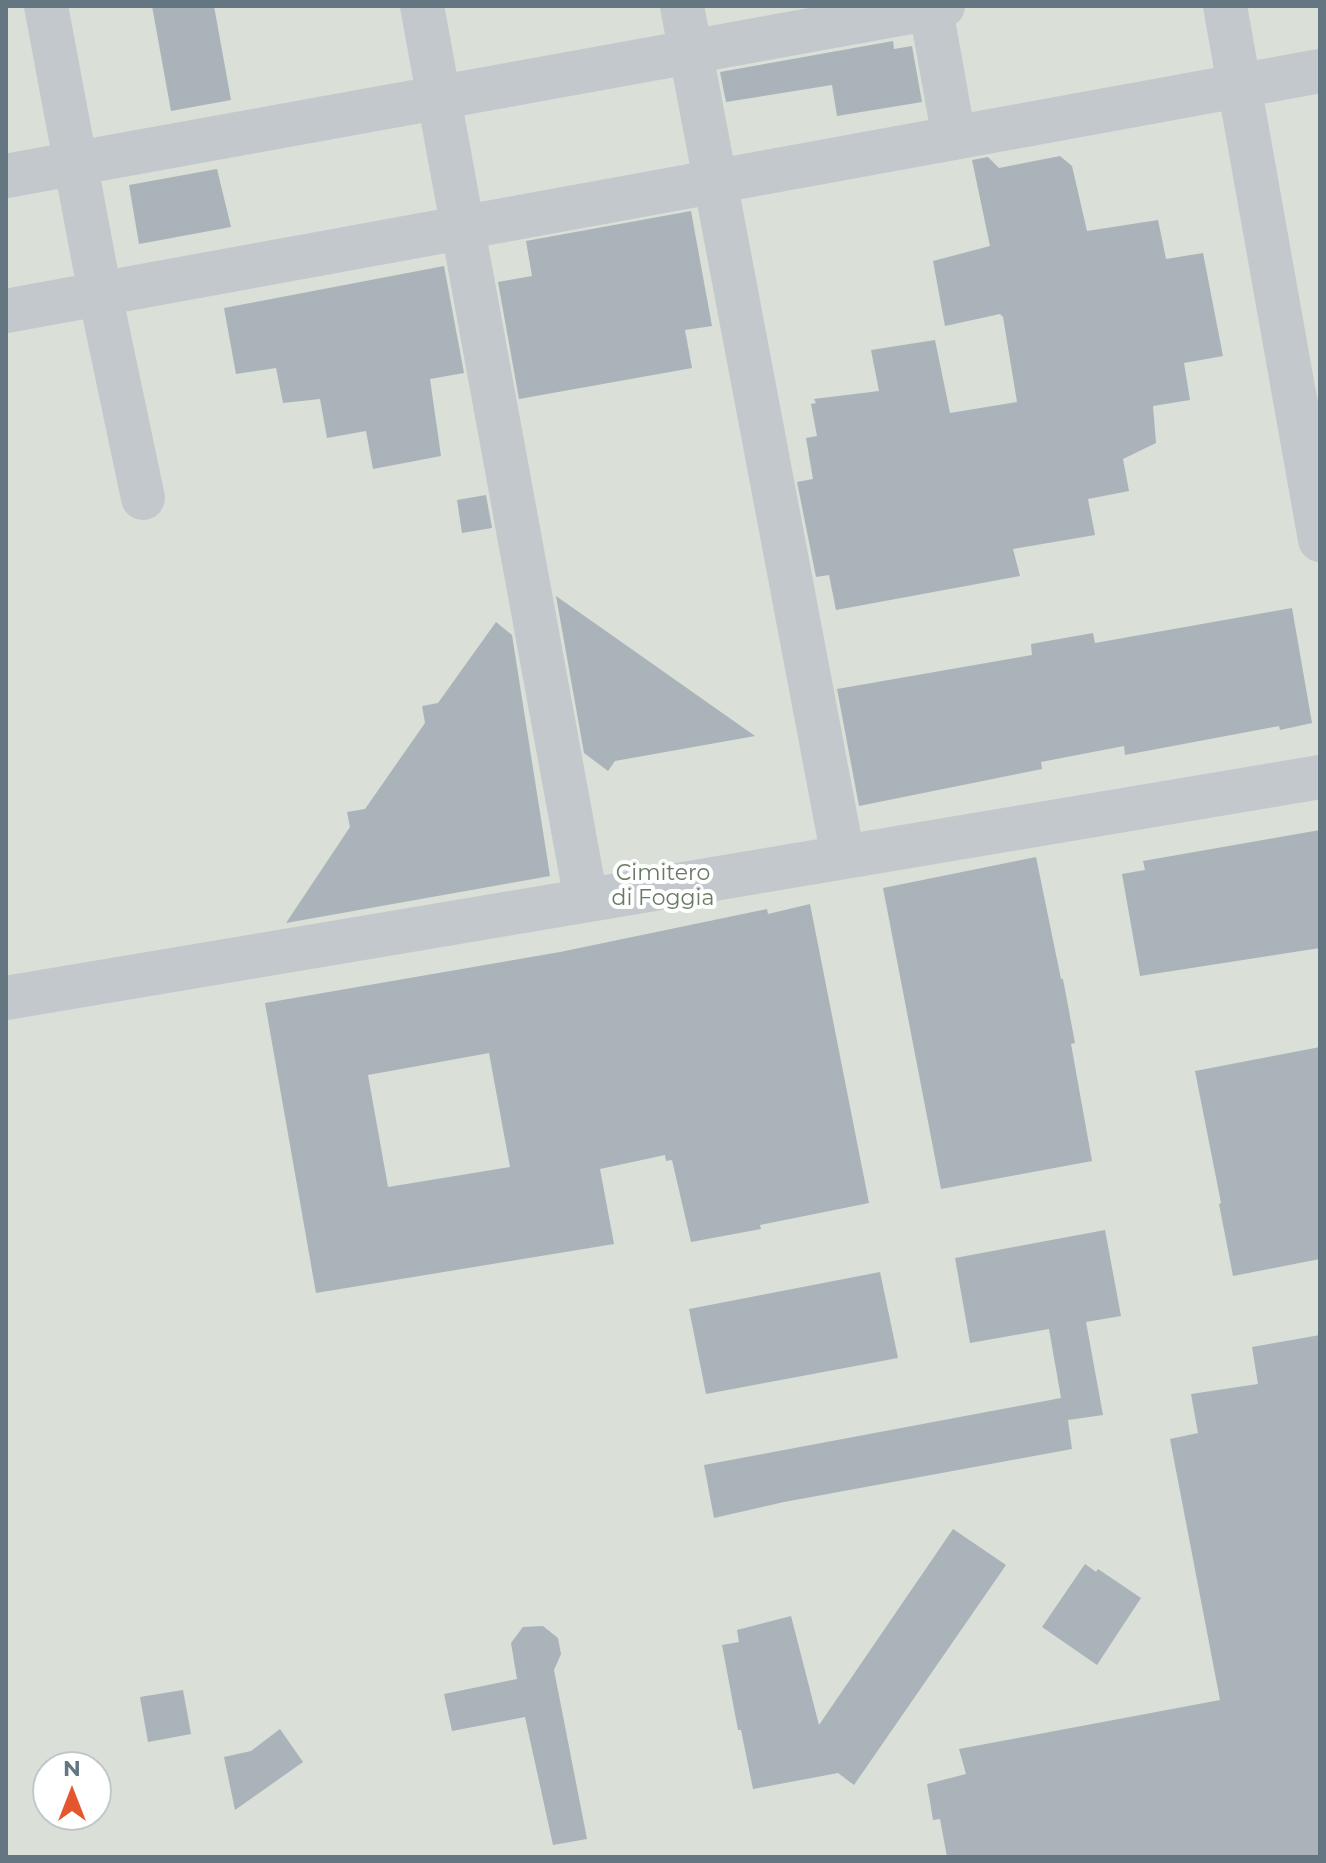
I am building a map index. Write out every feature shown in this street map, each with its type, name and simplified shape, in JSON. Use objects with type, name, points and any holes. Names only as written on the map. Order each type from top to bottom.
[{"type":"lane","points":[[46,6],[100,294],[143,498]]},
{"type":"lane","points":[[422,6],[586,900]]},
{"type":"lane","points":[[682,6],[843,857]]},
{"type":"lane","points":[[1225,6],[1320,540]]},
{"type":"lane","points":[[6,176],[927,7],[933,21],[954,138]]},
{"type":"lane","points":[[6,311],[1320,71]]},
{"type":"lane","points":[[6,998],[1320,777]]},
{"type":"green space","name":"Cimitero di Foggia","points":[[6,6],[1320,6],[1320,1857],[6,1857]]},
{"type":"building","points":[[152,6],[214,6],[231,100],[171,111]]},
{"type":"building","points":[[893,41],[894,49],[912,46],[922,102],[837,116],[832,85],[726,102],[720,72]]},
{"type":"building","points":[[1060,156],[1072,166],[1087,231],[1158,220],[1166,259],[1203,253],[1223,356],[1184,363],[1190,400],[1153,406],[1156,443],[1123,459],[1129,491],[1088,499],[1095,535],[1013,549],[1020,576],[836,610],[829,575],[816,577],[797,482],[813,479],[806,438],[817,436],[811,404],[816,403],[814,399],[879,391],[871,350],[935,340],[950,413],[1017,402],[1003,317],[1000,314],[945,326],[933,261],[990,246],[972,160],[988,157],[999,168]]},
{"type":"building","points":[[217,169],[231,227],[139,244],[129,185]]},
{"type":"building","points":[[691,211],[712,326],[685,330],[692,368],[519,399],[498,282],[532,276],[526,241]]},
{"type":"building","points":[[444,266],[464,373],[430,379],[441,456],[373,469],[366,431],[327,438],[320,399],[283,403],[276,368],[236,374],[224,308]]},
{"type":"building","points":[[486,495],[492,528],[462,533],[457,500]]},
{"type":"building","points":[[556,596],[755,736],[615,761],[608,771],[584,753]]},
{"type":"building","points":[[1292,608],[1312,723],[1280,730],[1279,726],[1125,755],[1124,746],[1041,762],[1042,769],[859,806],[837,689],[1032,655],[1031,644],[1093,633],[1095,643]]},
{"type":"building","points":[[496,622],[512,635],[550,876],[286,923],[350,827],[347,812],[365,809],[425,723],[422,706],[438,703]]},
{"type":"building","points":[[1320,830],[1320,948],[1140,976],[1122,874],[1145,870],[1143,861]]},
{"type":"building","points":[[1036,857],[1075,1043],[1071,1044],[1092,1161],[941,1189],[883,888]]},
{"type":"building","points":[[810,904],[869,1203],[691,1242],[672,1160],[666,1161],[665,1155],[600,1169],[614,1244],[316,1293],[265,1003],[560,952],[767,909],[768,914]],"holes":[[[489,1053],[510,1167],[388,1187],[368,1075]]]},
{"type":"building","points":[[1320,1047],[1320,1259],[1233,1276],[1195,1071]]},
{"type":"building","points":[[1105,1230],[1121,1316],[1086,1322],[1103,1415],[1068,1420],[1072,1449],[784,1502],[714,1518],[704,1465],[1061,1398],[1049,1329],[970,1343],[955,1258]]},
{"type":"building","points":[[880,1272],[898,1358],[706,1394],[689,1309]]},
{"type":"building","points":[[1320,1335],[1320,1857],[947,1857],[940,1819],[933,1820],[927,1784],[966,1774],[959,1749],[1220,1700],[1170,1439],[1198,1433],[1191,1394],[1258,1384],[1252,1347]]},
{"type":"building","points":[[953,1529],[1006,1565],[854,1785],[838,1773],[753,1789],[722,1645],[739,1642],[737,1630],[791,1616],[819,1725]]},
{"type":"building","points":[[1085,1564],[1096,1572],[1098,1569],[1141,1598],[1097,1665],[1042,1627]]},
{"type":"building","points":[[543,1626],[558,1638],[561,1654],[554,1670],[587,1839],[553,1845],[525,1717],[452,1731],[444,1694],[517,1679],[511,1643],[523,1627]]},
{"type":"building","points":[[183,1690],[191,1734],[148,1742],[140,1697]]},
{"type":"building","points":[[280,1729],[303,1762],[235,1810],[224,1757],[251,1751]]}]
